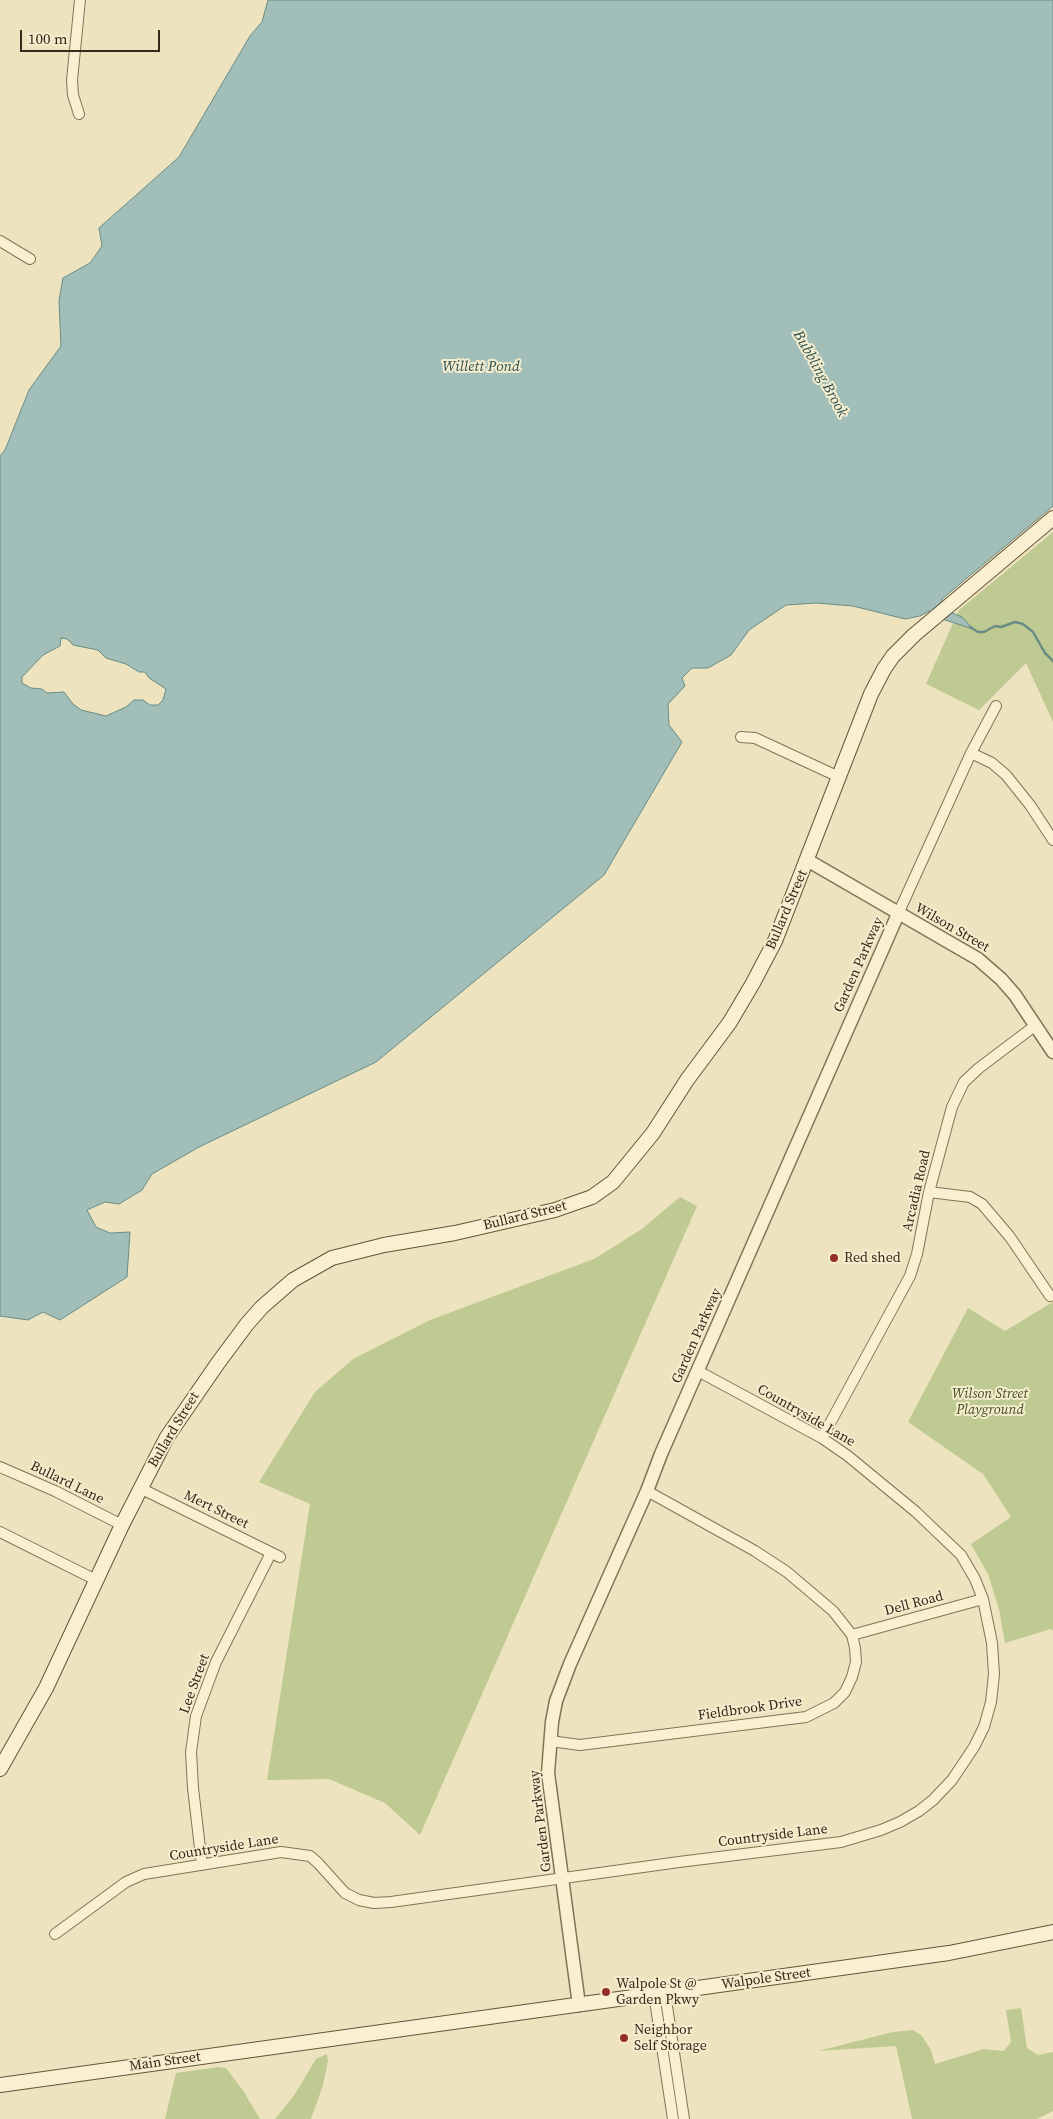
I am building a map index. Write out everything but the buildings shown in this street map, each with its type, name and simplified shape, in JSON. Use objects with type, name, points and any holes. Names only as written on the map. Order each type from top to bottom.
[{"type":"main road","name":"Bullard Street","points":[[0,1769],[46,1688],[122,1525],[167,1437],[218,1363],[262,1307],[293,1280],[332,1258],[384,1245],[455,1233],[555,1210],[592,1197],[613,1182],[653,1133],[687,1080],[730,1022],[754,983],[775,941],[871,694],[884,668],[903,646],[933,617],[1053,518]]},
{"type":"main road","name":"Walpole Street","points":[[329,2039],[963,1951],[1053,1932]]},
{"type":"main road","name":"Main Street","points":[[0,2085],[329,2039]]},
{"type":"street","points":[[79,114],[73,95],[72,80],[80,0]]},
{"type":"street","points":[[0,241],[30,258]]},
{"type":"street","name":"Garden Parkway","points":[[579,2005],[548,1765],[556,1701],[834,1056],[971,753],[996,706]]},
{"type":"street","points":[[741,737],[755,738],[839,777]]},
{"type":"street","points":[[971,753],[992,763],[1006,774],[1030,805],[1053,840]]},
{"type":"street","name":"Wilson Street","points":[[807,860],[978,959],[1001,979],[1036,1025],[1053,1052]]},
{"type":"street","name":"Arcadia Road","points":[[822,1438],[910,1276],[917,1254],[929,1192],[952,1107],[964,1082],[979,1068],[1036,1025]]},
{"type":"street","points":[[929,1192],[963,1195],[982,1204],[1005,1230],[1050,1296]]},
{"type":"street","name":"Countryside Lane","points":[[55,1934],[126,1882],[144,1874],[281,1852],[310,1856],[345,1893],[359,1900],[374,1902],[563,1879],[688,1860],[841,1842],[881,1830],[919,1811],[952,1780],[974,1747],[984,1727],[991,1702],[994,1674],[992,1643],[983,1599],[961,1555],[916,1512],[848,1456],[822,1438],[698,1371]]},
{"type":"street","name":"Bullard Lane","points":[[0,1467],[55,1491],[122,1525]]},
{"type":"street","name":"Mert Street","points":[[140,1488],[275,1555]]},
{"type":"street","name":"Fieldbrook Drive","points":[[550,1741],[580,1745],[806,1717],[834,1703],[846,1692],[856,1662],[856,1648],[852,1635],[833,1611],[787,1572],[755,1551],[647,1490]]},
{"type":"street","points":[[0,1532],[96,1580]]},
{"type":"street","name":"Lee Street","points":[[202,1866],[191,1752],[196,1716],[216,1662],[275,1555]]},
{"type":"street","name":"Dell Road","points":[[852,1635],[983,1599]]},
{"type":"street","points":[[660,1993],[674,2119]]},
{"type":"street","points":[[660,1993],[684,2119]]},
{"type":"green space","points":[[1053,532],[1053,722],[1026,663],[979,710],[926,684],[959,610]]},
{"type":"green space","points":[[680,1197],[697,1206],[420,1835],[385,1803],[329,1779],[267,1780],[310,1504],[259,1482],[315,1392],[353,1359],[430,1320],[594,1259],[642,1229]]},
{"type":"green space","name":"Wilson Street Playground","points":[[1053,1302],[1053,1631],[1051,1629],[1005,1643],[999,1609],[988,1574],[971,1544],[1011,1517],[983,1474],[908,1422],[968,1308],[1005,1331]]},
{"type":"green space","points":[[1021,2008],[1027,2048],[1038,2055],[1053,2052],[1053,2111],[1037,2119],[912,2119],[896,2046],[818,2051],[893,2032],[913,2030],[922,2036],[931,2050],[935,2064],[984,2049],[1004,2051],[1011,2042],[1006,2010]]},
{"type":"green space","points":[[327,2054],[328,2061],[323,2085],[311,2119],[275,2119],[295,2094],[316,2059]]},
{"type":"green space","points":[[218,2067],[226,2068],[244,2092],[260,2119],[165,2119],[176,2073]]},
{"type":"water","name":"Willett Pond","points":[[268,0],[1053,0],[1053,506],[942,599],[942,603],[948,611],[962,617],[973,629],[942,619],[929,611],[920,616],[905,619],[853,606],[816,603],[786,605],[749,630],[731,655],[708,668],[692,668],[682,678],[685,686],[668,704],[669,725],[682,742],[604,875],[376,1062],[199,1147],[152,1174],[142,1190],[119,1204],[105,1202],[87,1210],[96,1227],[110,1233],[130,1232],[127,1277],[60,1320],[43,1312],[28,1320],[0,1316],[0,456],[5,450],[29,390],[61,346],[59,300],[63,278],[90,263],[102,246],[99,228],[179,157],[250,36],[262,22]],"holes":[[[61,638],[67,639],[73,645],[98,650],[106,658],[126,664],[139,672],[145,672],[149,678],[166,689],[163,700],[158,705],[150,705],[143,700],[134,700],[126,707],[106,716],[81,710],[73,704],[64,692],[47,693],[42,689],[31,688],[22,683],[22,677],[43,655],[60,646]]]},
{"type":"waterway","name":"Bubbling Brook","points":[[970,627],[978,632],[984,632],[995,626],[1001,627],[1015,622],[1023,624],[1033,632],[1045,653],[1053,661]]},
{"type":"place","name":"Red shed","points":[[834,1258]]},
{"type":"place","name":"Walpole St @ Garden Pkwy","points":[[606,1992]]},
{"type":"place","name":"Neighbor Self Storage","points":[[624,2038]]}]
